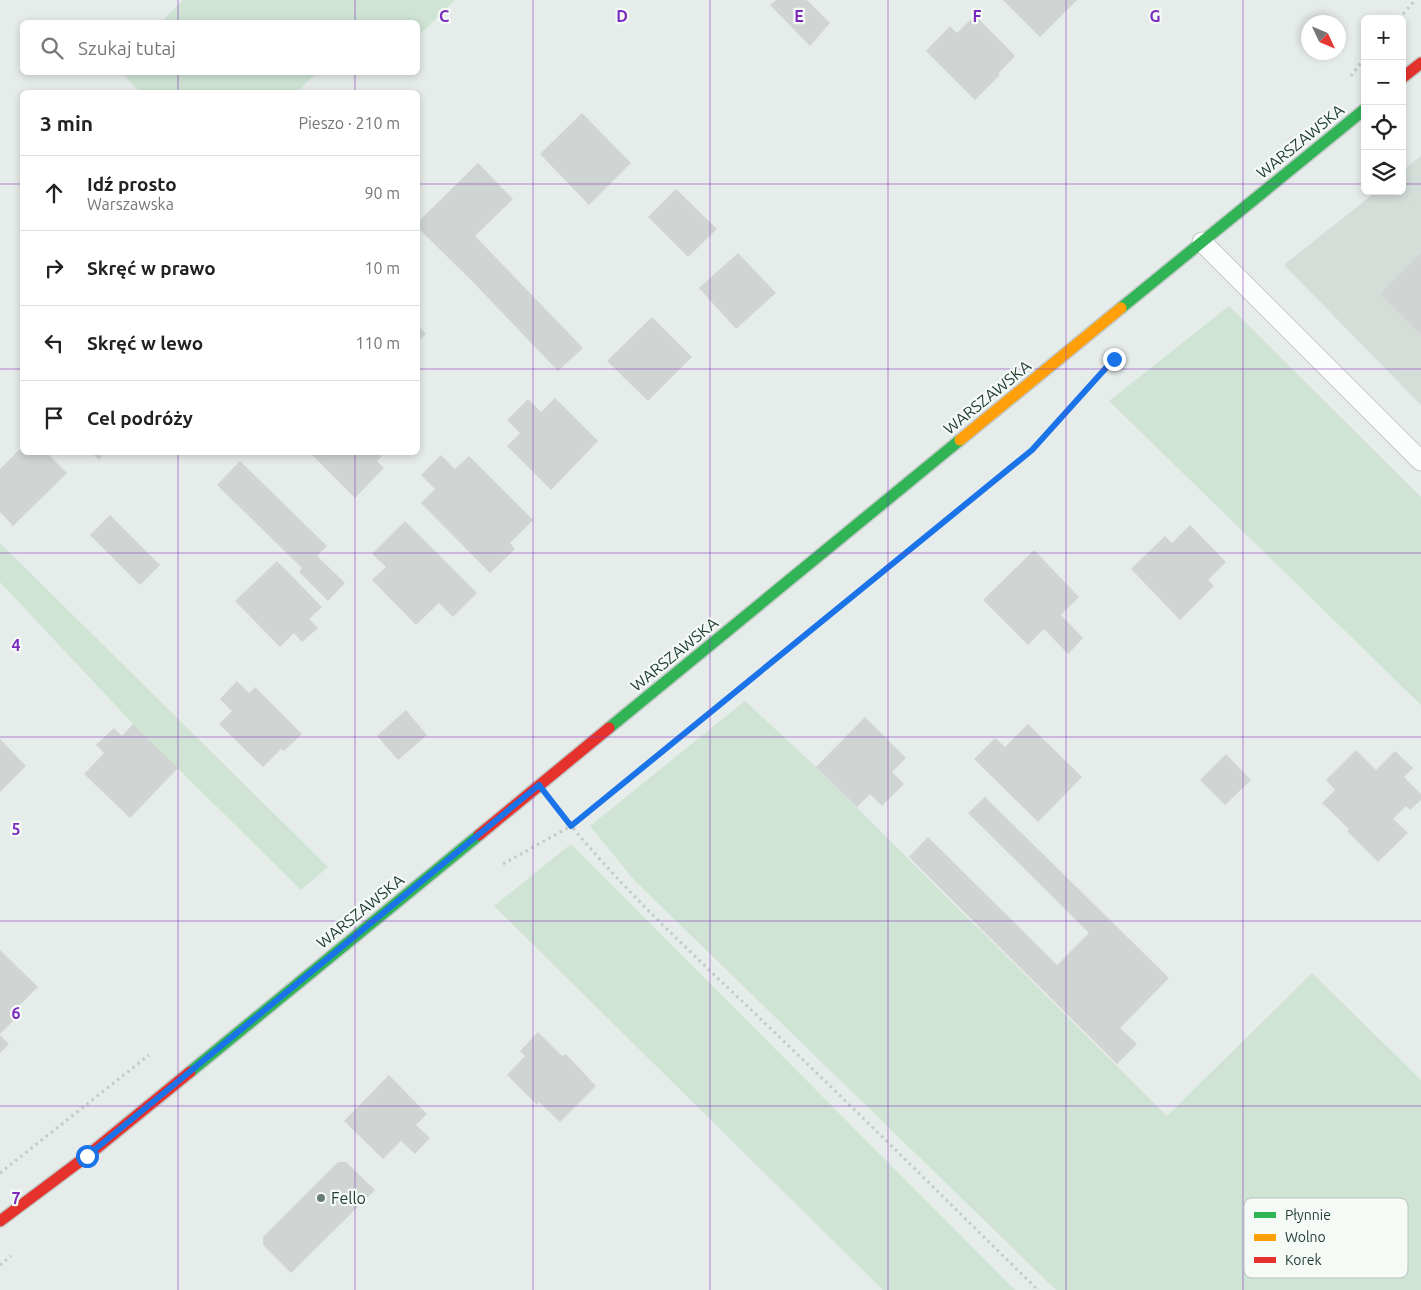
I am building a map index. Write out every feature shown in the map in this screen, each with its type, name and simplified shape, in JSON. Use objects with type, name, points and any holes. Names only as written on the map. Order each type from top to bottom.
[{"type":"main road","points":[[1406,75],[1421,63]]},
{"type":"main road","name":"WARSZAWSKA","points":[[0,1221],[87,1156],[1361,112]]},
{"type":"lane","points":[[1202,242],[1421,461]]},
{"type":"path","points":[[1403,15],[1416,0]]},
{"type":"path","points":[[497,868],[571,826],[1032,450],[1102,373]]},
{"type":"path","points":[[539,785],[601,862],[643,905],[1038,1290]]},
{"type":"path","points":[[0,1264],[15,1253]]},
{"type":"shaded area","points":[[1421,156],[1421,405],[1284,265],[1372,195],[1406,195],[1406,168]]},
{"type":"green space","points":[[183,0],[455,0],[420,34],[420,20],[163,20]]},
{"type":"green space","points":[[124,75],[315,75],[298,90],[138,90]]},
{"type":"green space","points":[[1229,306],[1421,497],[1421,705],[1109,401]]},
{"type":"green space","points":[[0,543],[328,867],[301,890],[133,724],[0,582]]},
{"type":"green space","points":[[745,701],[816,767],[1167,1116],[1312,973],[1421,1080],[1421,1290],[1056,1290],[634,880],[590,826]]},
{"type":"green space","points":[[571,844],[1015,1290],[883,1290],[494,906]]},
{"type":"building","points":[[776,0],[807,0],[830,23],[810,46],[770,5]]},
{"type":"building","points":[[1003,0],[1077,0],[1040,37]]},
{"type":"building","points":[[975,15],[1015,56],[998,74],[1000,75],[975,100],[926,51],[950,26],[957,33]]},
{"type":"building","points":[[582,113],[631,163],[589,205],[540,154]]},
{"type":"building","points":[[478,163],[513,199],[475,236],[583,348],[558,371],[420,230],[420,220]]},
{"type":"building","points":[[676,189],[717,229],[688,257],[648,217]]},
{"type":"building","points":[[738,253],[776,293],[736,329],[699,288]]},
{"type":"building","points":[[1421,253],[1421,335],[1380,294]]},
{"type":"building","points":[[652,317],[692,357],[648,401],[607,361]]},
{"type":"building","points":[[420,327],[426,334],[420,340]]},
{"type":"building","points":[[555,398],[598,441],[551,490],[507,446],[520,433],[507,420],[528,399],[541,412]]},
{"type":"building","points":[[20,449],[20,455],[49,455],[67,473],[13,526],[0,512],[0,469]]},
{"type":"building","points":[[94,455],[103,455],[99,460]]},
{"type":"building","points":[[312,455],[383,455],[377,461],[384,468],[355,498]]},
{"type":"building","points":[[441,455],[455,469],[469,456],[533,520],[510,543],[515,549],[490,573],[421,503],[435,489],[421,475]]},
{"type":"building","points":[[240,461],[327,546],[317,556],[345,583],[328,601],[299,572],[302,568],[217,485]]},
{"type":"building","points":[[110,515],[160,565],[140,585],[90,535]]},
{"type":"building","points":[[405,521],[477,593],[453,617],[439,603],[416,625],[372,580],[386,567],[372,554]]},
{"type":"building","points":[[1190,525],[1226,562],[1208,580],[1214,586],[1180,620],[1131,569],[1165,536],[1172,543]]},
{"type":"building","points":[[1034,550],[1079,597],[1061,615],[1083,638],[1068,654],[1044,629],[1028,645],[983,600]]},
{"type":"building","points":[[277,561],[322,607],[309,619],[318,628],[302,642],[294,633],[280,647],[235,601]]},
{"type":"building","points":[[237,681],[249,693],[255,687],[302,734],[284,751],[281,749],[263,767],[219,724],[232,711],[220,699]]},
{"type":"building","points":[[406,710],[427,735],[398,760],[377,736]]},
{"type":"building","points":[[865,717],[906,758],[892,772],[904,784],[882,806],[870,794],[857,807],[816,767]]},
{"type":"building","points":[[133,724],[178,768],[130,818],[84,774],[104,753],[96,745],[114,728],[122,736]]},
{"type":"building","points":[[1028,724],[1082,777],[1038,822],[974,759],[995,738],[1005,747]]},
{"type":"building","points":[[0,739],[26,766],[0,792]]},
{"type":"building","points":[[1356,750],[1376,770],[1395,751],[1413,768],[1404,777],[1421,794],[1421,800],[1410,810],[1406,806],[1393,819],[1408,833],[1378,862],[1347,831],[1349,829],[1322,803],[1335,790],[1326,780]]},
{"type":"building","points":[[1226,754],[1251,780],[1225,805],[1200,780]]},
{"type":"building","points":[[985,797],[1169,978],[1120,1028],[1137,1044],[1117,1064],[909,857],[928,837],[1057,965],[1089,933],[968,813]]},
{"type":"building","points":[[0,950],[38,987],[11,1014],[15,1019],[0,1034]]},
{"type":"building","points":[[538,1032],[562,1056],[566,1054],[596,1086],[560,1122],[539,1102],[537,1105],[507,1075],[525,1056],[520,1051]]},
{"type":"building","points":[[0,1035],[9,1044],[0,1053]]},
{"type":"building","points":[[389,1075],[427,1114],[416,1125],[430,1138],[415,1154],[401,1141],[383,1159],[344,1121]]},
{"type":"building","points":[[338,1162],[346,1162],[375,1190],[291,1273],[263,1245],[263,1237]]},
{"type":"traffic: fast","points":[[1121,308],[1361,112]]},
{"type":"traffic: fast","points":[[609,728],[960,440]]},
{"type":"traffic: fast","points":[[190,1072],[479,835]]},
{"type":"traffic: slow","points":[[960,440],[1121,308]]},
{"type":"traffic: jam","points":[[1406,75],[1421,63]]},
{"type":"traffic: jam","points":[[479,835],[609,728]]},
{"type":"traffic: jam","points":[[0,1221],[87,1156],[190,1072]]},
{"type":"place","name":"Fello","points":[[321,1198]]},
{"type":"route","points":[[87,1156],[539,785],[571,826],[1032,450],[1114,359]]}]
